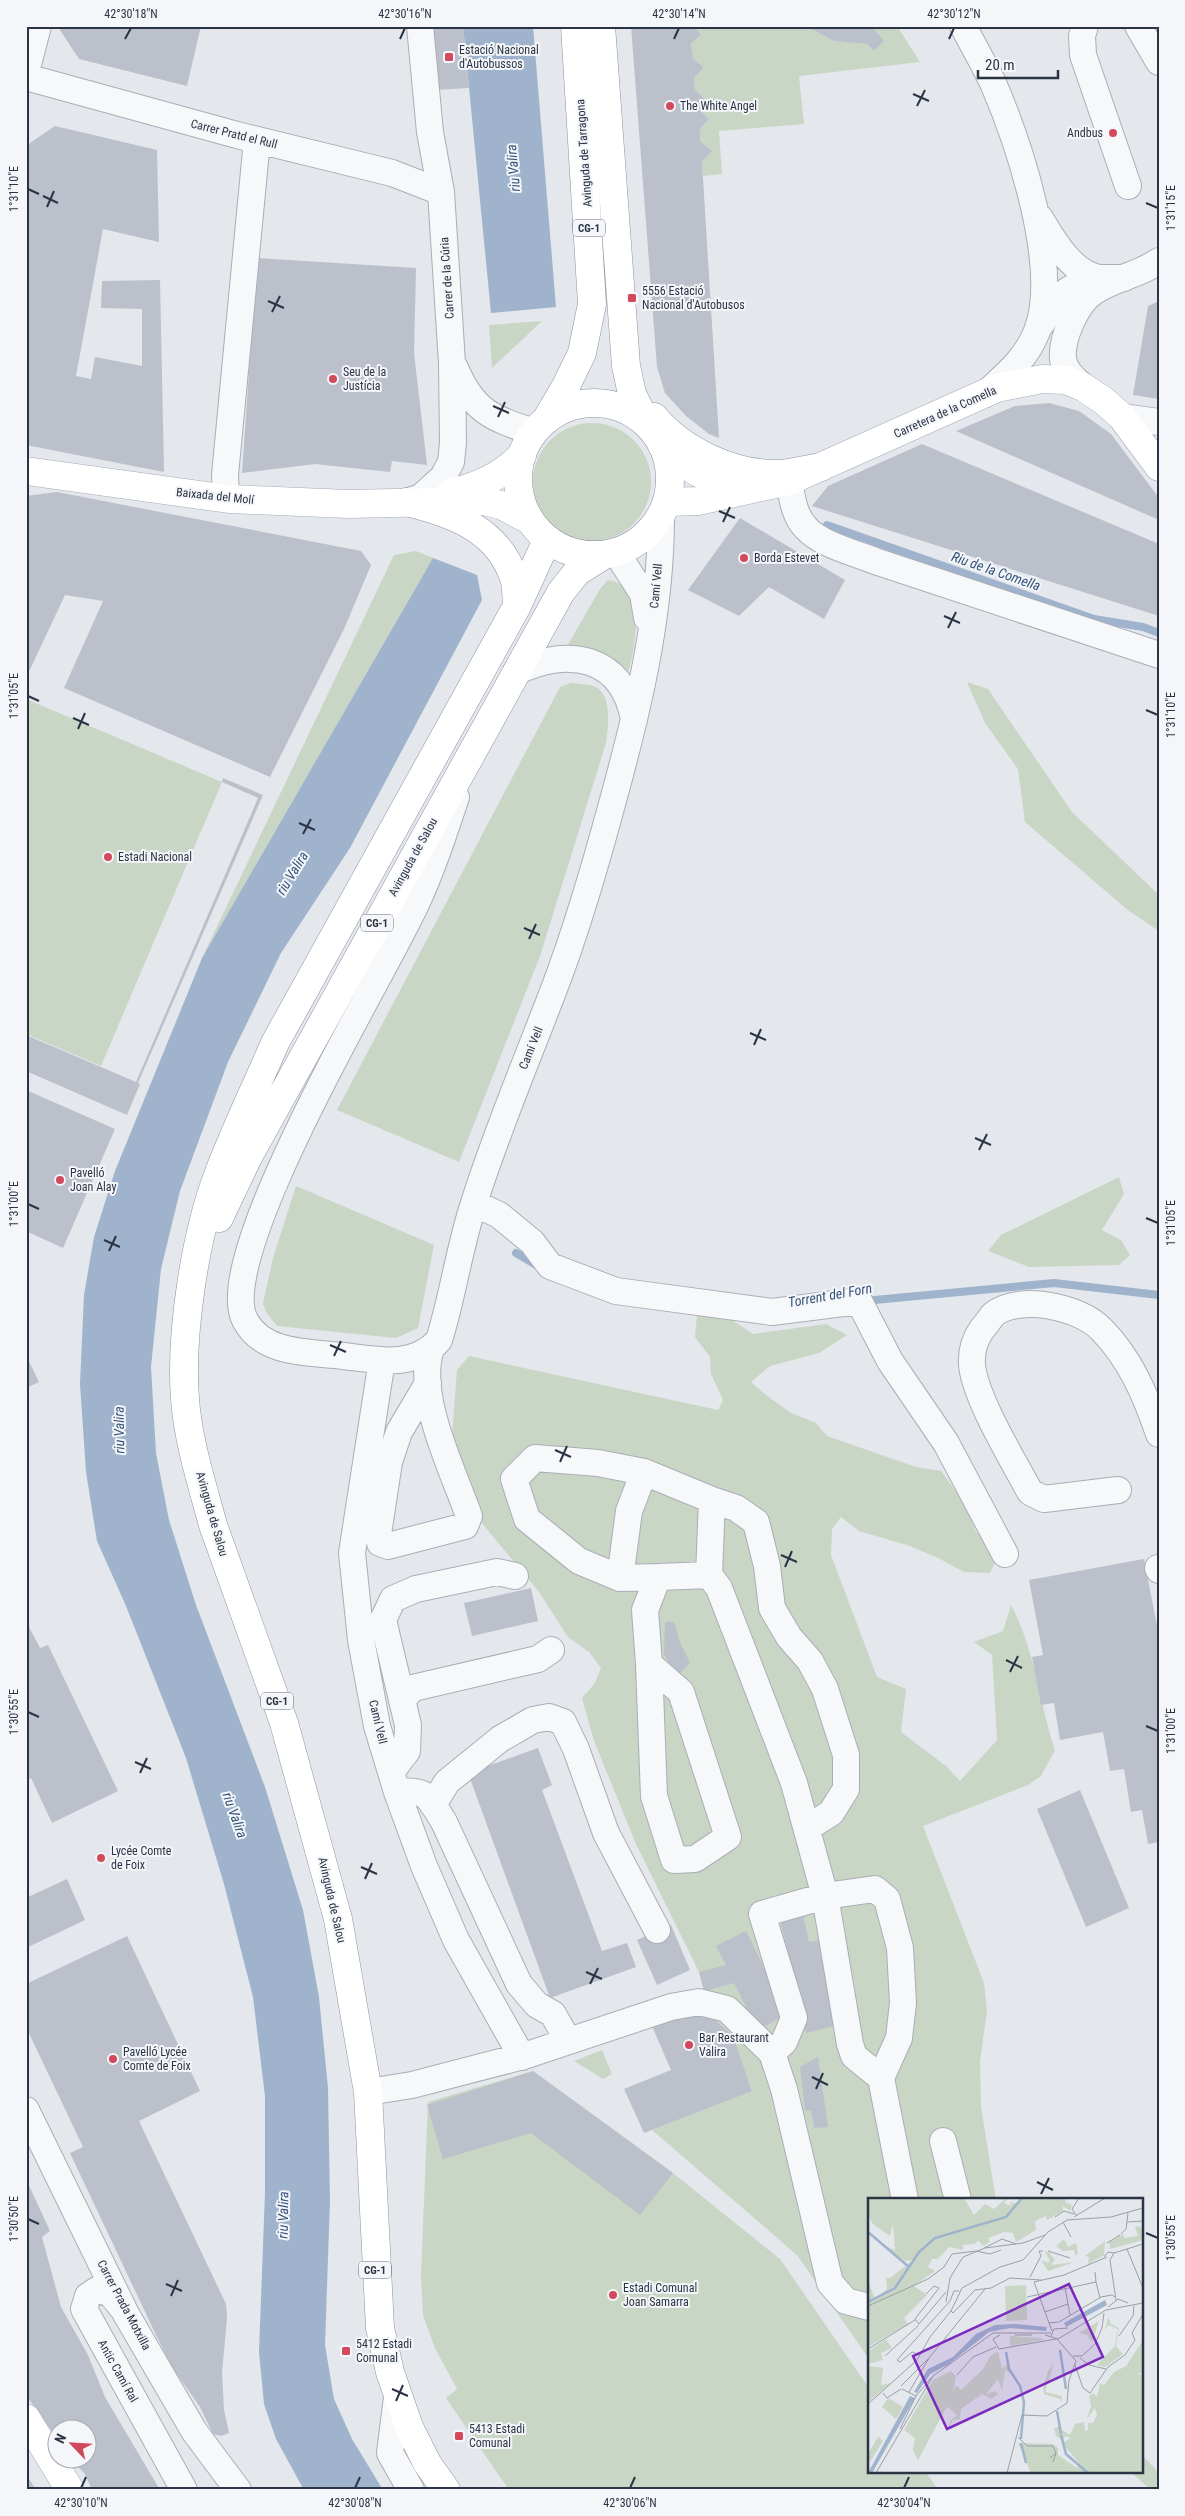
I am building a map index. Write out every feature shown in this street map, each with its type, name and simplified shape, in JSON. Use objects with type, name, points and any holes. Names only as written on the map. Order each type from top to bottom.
[{"type":"main road","name":"Avinguda de Tarragona","points":[[534,436],[566,386],[582,353],[592,304],[575,26]]},
{"type":"main road","name":"Avinguda de Tarragona","points":[[601,26],[626,366],[632,394],[654,435]]},
{"type":"main road","points":[[626,366],[640,400],[657,420],[672,435],[703,456],[729,466],[778,474],[821,467]]},
{"type":"main road","name":"Carretera de la Comella","points":[[821,467],[997,388],[1042,379],[1066,380],[1083,387],[1104,400],[1122,417],[1159,467]]},
{"type":"main road","points":[[534,436],[565,409],[594,403],[622,408],[654,435],[690,470],[706,477],[734,484],[777,484]]},
{"type":"main road","name":"CG-1","points":[[534,436],[518,488],[524,517],[548,540],[569,552],[592,556],[610,554],[639,541],[664,509],[670,473],[654,435]]},
{"type":"main road","name":"Baixada del Molí","points":[[406,502],[454,492],[487,482],[510,468],[534,436]]},
{"type":"main road","points":[[664,509],[777,484],[821,467]]},
{"type":"main road","name":"Baixada del Molí","points":[[26,471],[226,498],[303,503],[484,501],[524,517]]},
{"type":"main road","points":[[406,502],[437,510],[467,522],[490,538],[506,560],[515,580],[517,606]]},
{"type":"main road","name":"CG-1","points":[[517,606],[548,540]]},
{"type":"main road","name":"Avinguda de Salou","points":[[188,1314],[204,1256],[248,1157],[474,747],[561,592],[577,572],[610,554]]},
{"type":"main road","name":"Avinguda de Salou","points":[[446,2490],[427,2463],[397,2397],[380,2328],[368,2092],[338,1918],[284,1723],[213,1525],[193,1448],[185,1399],[188,1314],[198,1249],[217,1177],[275,1043],[517,606]]},
{"type":"main road","points":[[27,2419],[70,2490]]},
{"type":"main road","points":[[26,2452],[54,2490]]},
{"type":"street","points":[[26,72],[38,26]]},
{"type":"street","name":"Carrer de la Cúria","points":[[404,26],[412,128],[415,142],[441,192]]},
{"type":"street","name":"Carrer de la Cúria","points":[[406,502],[421,497],[433,488],[447,471],[451,462],[453,443],[452,363],[441,192],[430,132],[420,26]]},
{"type":"street","points":[[963,26],[993,83],[1016,146],[1035,210],[1044,274],[1043,302],[1038,330]]},
{"type":"street","points":[[1085,26],[1082,36],[1083,55],[1128,186]]},
{"type":"street","points":[[1138,26],[1159,62]]},
{"type":"street","name":"Carrer Pratd el Rull","points":[[26,78],[257,140],[392,173],[441,192]]},
{"type":"street","points":[[226,498],[225,475],[257,140]]},
{"type":"street","points":[[1035,210],[1066,256],[1078,268],[1098,278],[1127,278]]},
{"type":"street","points":[[1083,387],[1068,373],[1063,359],[1073,317],[1095,291],[1143,272],[1159,261]]},
{"type":"street","points":[[984,394],[1010,372],[1026,354],[1057,299],[1067,290],[1084,282],[1127,278]]},
{"type":"street","name":"Carrer de la Cúria","points":[[452,363],[464,389],[474,403],[487,414],[534,436]]},
{"type":"street","points":[[1122,417],[1159,422]]},
{"type":"street","points":[[777,484],[793,504],[806,529],[829,544],[1159,655]]},
{"type":"street","name":"Camí Vell","points":[[431,1349],[439,1340],[445,1322],[451,1287],[474,1204],[516,1087],[555,988],[589,888],[634,720],[649,654],[664,509]]},
{"type":"street","name":"Camí Vell","points":[[610,554],[643,594],[649,654]]},
{"type":"street","name":"Camí Vell","points":[[516,672],[547,661],[570,658],[595,663],[612,674],[625,689],[631,700],[634,720]]},
{"type":"street","points":[[431,1349],[408,1361],[382,1360],[285,1349],[268,1344],[253,1333],[244,1319],[240,1299],[242,1273],[265,1202],[280,1169],[416,905],[474,747]]},
{"type":"street","points":[[474,1204],[499,1215],[532,1242],[550,1266],[616,1291],[772,1312],[858,1301],[890,1361],[946,1443],[1005,1554]]},
{"type":"street","points":[[1118,1490],[1044,1499],[1030,1492],[975,1385],[971,1362],[976,1338],[995,1314],[1018,1306],[1048,1304],[1084,1316],[1100,1328],[1126,1360],[1147,1399],[1159,1434]]},
{"type":"street","points":[[428,1383],[400,1432],[389,1462],[378,1534],[380,1543],[388,1546],[465,1526],[469,1516],[431,1413],[426,1362],[431,1349]]},
{"type":"street","name":"Camí Vell","points":[[382,1360],[352,1553],[361,1640],[377,1726],[394,1782],[424,1866],[456,1940],[522,2057]]},
{"type":"street","points":[[709,1575],[620,1578],[580,1560],[526,1519],[514,1479],[535,1458],[598,1463],[644,1472],[736,1508],[756,1522],[767,1566],[772,1608],[789,1637],[810,1661],[825,1690],[846,1755],[846,1789],[831,1813],[807,1828]]},
{"type":"street","points":[[620,1578],[629,1511],[644,1472]]},
{"type":"street","points":[[712,1500],[709,1575],[719,1588],[794,1783],[825,1896],[850,2044],[854,2056],[881,2078]]},
{"type":"street","points":[[515,1576],[496,1572],[416,1589],[393,1600],[383,1620],[408,1725],[407,1751],[394,1782],[423,1793],[433,1805],[444,1822],[519,1984],[537,2005],[553,2014],[568,2041]]},
{"type":"street","points":[[649,1664],[681,1692],[728,1837],[695,1859],[674,1860],[654,1796],[649,1664],[644,1610],[658,1577]]},
{"type":"street","points":[[402,1700],[413,1688],[538,1659],[551,1650]]},
{"type":"street","points":[[433,1805],[447,1782],[500,1739],[533,1720],[549,1717],[563,1722],[576,1748],[606,1834],[657,1930]]},
{"type":"street","points":[[772,2053],[784,2042],[794,2018],[762,1914],[825,1896],[875,1889],[887,1899],[900,1948],[903,2003],[899,2038],[881,2078],[905,2198]]},
{"type":"street","points":[[368,2092],[412,2085],[522,2057],[671,2007],[699,2002],[727,2009],[772,2053],[784,2089],[830,2283],[846,2300],[868,2307]]},
{"type":"street","name":"Carrer Prada Motxilla","points":[[26,2110],[126,2314],[194,2431],[238,2490]]},
{"type":"street","points":[[943,2141],[957,2198]]},
{"type":"street","name":"Antic Camí Ral","points":[[126,2314],[110,2293],[97,2290],[88,2296],[84,2310],[184,2490]]},
{"type":"street","points":[[397,2397],[390,2453],[411,2490]]},
{"type":"green space","points":[[692,26],[805,26],[834,41],[867,44],[874,51],[884,41],[872,26],[897,26],[920,62],[799,76],[804,124],[719,131],[722,174],[703,176],[702,162],[711,151],[700,141],[700,129],[709,119],[699,110],[707,101],[695,90],[694,78],[704,67],[693,59],[691,44],[700,34]]},
{"type":"green space","points":[[542,321],[492,368],[489,325]]},
{"type":"green space","points":[[592,423],[604,424],[615,428],[634,440],[646,459],[650,470],[650,494],[646,505],[634,524],[615,536],[604,540],[592,541],[580,540],[569,536],[550,524],[538,505],[534,494],[533,482],[534,470],[538,459],[550,440],[569,428],[580,424]]},
{"type":"green space","points":[[416,551],[433,558],[202,958],[394,555]]},
{"type":"green space","points":[[608,580],[621,585],[629,594],[634,606],[635,634],[628,674],[615,661],[601,654],[593,651],[566,648],[600,589]]},
{"type":"green space","points":[[967,682],[988,689],[1072,812],[1159,895],[1159,931],[1129,911],[1025,822],[1018,769],[985,723]]},
{"type":"green space","points":[[571,683],[591,685],[603,694],[608,710],[606,743],[540,956],[459,1162],[337,1110],[560,687]]},
{"type":"green space","name":"Estadi Nacional","points":[[26,699],[222,782],[101,1066],[26,1034]]},
{"type":"green space","points":[[1119,1177],[1124,1194],[1102,1230],[1121,1240],[1130,1255],[1119,1265],[1029,1267],[988,1251],[1001,1235]]},
{"type":"green space","points":[[296,1186],[434,1245],[418,1328],[396,1338],[277,1326],[266,1312],[263,1303],[273,1258]]},
{"type":"green space","points":[[698,1303],[720,1312],[753,1334],[826,1324],[847,1335],[819,1353],[770,1366],[751,1382],[791,1413],[816,1423],[827,1436],[916,1467],[941,1471],[966,1505],[976,1532],[986,1538],[999,1554],[990,1573],[964,1572],[910,1546],[859,1531],[841,1517],[832,1529],[831,1555],[877,1677],[906,1689],[901,1732],[946,1766],[960,1781],[997,1740],[992,1655],[974,1642],[1003,1631],[1011,1605],[1026,1639],[1055,1750],[1041,1776],[1028,1785],[923,1826],[984,1983],[987,2011],[980,2061],[981,2107],[996,2198],[868,2198],[868,2358],[797,2255],[652,2130],[752,2090],[732,2035],[711,2016],[699,1972],[636,1844],[594,1741],[582,1698],[595,1683],[601,1668],[589,1652],[568,1637],[539,1592],[481,1522],[458,1477],[451,1449],[457,1370],[469,1356],[718,1410],[723,1400],[711,1374],[710,1357],[695,1337]]},
{"type":"green space","points":[[602,2050],[612,2074],[603,2079],[574,2061]]},
{"type":"green space","name":"Estadi Comunal Joan Samarra","points":[[533,2071],[673,2173],[780,2259],[868,2387],[868,2474],[927,2474],[938,2490],[509,2490],[446,2398],[457,2389],[435,2348],[423,2315],[421,2275],[428,2102]]},
{"type":"green space","points":[[1142,2455],[1159,2473],[1159,2490],[1151,2490],[1133,2474],[1142,2474]]},
{"type":"water","name":"riu Valira","points":[[463,26],[533,26],[556,307],[491,313]]},
{"type":"water","name":"riu Valira","points":[[433,558],[477,575],[482,600],[350,848],[281,953],[228,1062],[180,1191],[161,1269],[151,1367],[156,1453],[169,1520],[196,1605],[265,1787],[303,1910],[319,1997],[328,2088],[330,2201],[325,2345],[334,2399],[352,2439],[383,2490],[304,2490],[276,2439],[264,2404],[259,2352],[265,2192],[265,2096],[253,1997],[224,1884],[186,1758],[126,1606],[97,1541],[86,1472],[80,1384],[84,1295],[94,1237],[115,1171],[202,958]]},
{"type":"building","points":[[61,26],[201,26],[187,86],[79,59],[60,30]]},
{"type":"building","name":"Estació Nacional d'Autobussos","points":[[429,26],[463,26],[469,88],[434,90]]},
{"type":"building","points":[[631,26],[692,26],[701,34],[691,44],[693,59],[704,67],[694,78],[695,90],[707,101],[699,110],[709,119],[700,129],[700,141],[712,151],[702,162],[719,438],[709,434],[686,416],[665,393],[657,367]]},
{"type":"building","points":[[805,26],[872,26],[884,41],[874,51],[867,44],[834,41]]},
{"type":"building","points":[[55,126],[157,150],[159,242],[103,229],[76,376],[91,379],[95,357],[142,366],[142,309],[101,308],[102,281],[160,280],[164,472],[26,445],[26,156],[30,143]]},
{"type":"building","name":"Seu de la Justícia","points":[[257,258],[416,268],[414,353],[427,465],[392,461],[390,472],[315,464],[242,473]]},
{"type":"building","points":[[1159,301],[1159,399],[1133,395],[1148,306]]},
{"type":"building","points":[[1049,403],[1079,411],[1111,434],[1159,498],[1159,520],[956,431],[1015,406]]},
{"type":"building","points":[[922,444],[1159,544],[1159,616],[812,506],[828,486]]},
{"type":"building","points":[[57,492],[361,551],[371,565],[344,629],[270,777],[64,688],[103,601],[65,595],[26,678],[26,496]]},
{"type":"building","points":[[740,518],[845,580],[824,619],[769,587],[739,616],[688,590]]},
{"type":"building","points":[[223,778],[263,795],[138,1083],[140,1084],[127,1115],[26,1071],[26,1035],[136,1082],[258,798],[222,782]]},
{"type":"building","name":"Pavelló Joan Alay","points":[[26,1090],[115,1129],[63,1248],[26,1231]]},
{"type":"building","points":[[26,1355],[39,1382],[26,1388]]},
{"type":"building","points":[[1144,1559],[1159,1636],[1159,1842],[1148,1844],[1142,1810],[1131,1812],[1124,1769],[1110,1771],[1103,1732],[1060,1740],[1054,1703],[1041,1705],[1032,1657],[1043,1655],[1029,1580]]},
{"type":"building","points":[[531,1588],[538,1621],[472,1636],[464,1603]]},
{"type":"building","points":[[26,1621],[40,1648],[48,1645],[118,1791],[52,1823],[31,1778],[26,1781]]},
{"type":"building","points":[[665,1622],[674,1622],[680,1642],[690,1663],[677,1676],[664,1654]]},
{"type":"building","points":[[538,1748],[552,1785],[542,1790],[602,1951],[627,1943],[636,1967],[550,1998],[468,1773]]},
{"type":"building","points":[[1080,1790],[1129,1908],[1086,1927],[1037,1809]]},
{"type":"building","points":[[67,1879],[85,1920],[26,1948],[26,1892],[28,1897]]},
{"type":"building","points":[[803,1914],[809,1942],[820,1940],[839,2025],[806,2033],[780,1919]]},
{"type":"building","points":[[671,1925],[690,1970],[657,1985],[637,1940]]},
{"type":"building","points":[[746,1931],[787,2014],[758,2030],[734,1983],[704,1991],[699,1972],[726,1965],[716,1946]]},
{"type":"building","points":[[127,1936],[200,2091],[139,2121],[226,2304],[227,2318],[222,2373],[224,2410],[229,2433],[221,2436],[213,2434],[200,2407],[172,2367],[157,2337],[70,2153],[83,2147],[26,2027],[26,1984]]},
{"type":"building","points":[[685,2012],[711,2016],[733,2036],[752,2091],[644,2133],[624,2089],[671,2070],[652,2026]]},
{"type":"building","points":[[818,2057],[828,2127],[814,2128],[811,2110],[805,2111],[800,2067]]},
{"type":"building","points":[[533,2071],[673,2173],[640,2215],[531,2133],[443,2159],[427,2105]]},
{"type":"building","points":[[26,2179],[50,2231],[42,2237],[61,2307],[88,2355],[105,2397],[160,2490],[92,2490],[85,2474],[79,2468],[98,2468],[98,2418],[48,2418],[48,2426],[26,2395]]},
{"type":"building","points":[[26,2474],[36,2490],[26,2490]]},
{"type":"waterway","name":"Riu de la Comella","points":[[827,525],[1094,619],[1143,627],[1159,633]]},
{"type":"waterway","name":"Torrent del Forn","points":[[516,1253],[538,1266]]},
{"type":"waterway","name":"Torrent del Forn","points":[[864,1301],[1054,1283],[1159,1295]]},
{"type":"place","name":"Estació Nacional d'Autobussos","points":[[449,57]]},
{"type":"place","name":"The White Angel","points":[[670,106]]},
{"type":"place","name":"Andbus","points":[[1113,133]]},
{"type":"place","name":"5556 Estació Nacional d'Autobusos","points":[[632,298]]},
{"type":"place","name":"Seu de la Justícia","points":[[333,379]]},
{"type":"place","name":"Borda Estevet","points":[[744,558]]},
{"type":"place","name":"Estadi Nacional","points":[[108,857]]},
{"type":"place","name":"Pavelló Joan Alay","points":[[60,1180]]},
{"type":"place","name":"Lycée Comte de Foix","points":[[101,1858]]},
{"type":"place","name":"Bar Restaurant Valira","points":[[689,2045]]},
{"type":"place","name":"Pavelló Lycée Comte de Foix","points":[[113,2059]]},
{"type":"place","name":"Estadi Comunal Joan Samarra","points":[[613,2295]]},
{"type":"place","name":"5412 Estadi Comunal","points":[[346,2351]]},
{"type":"place","name":"5413 Estadi Comunal","points":[[459,2436]]}]
